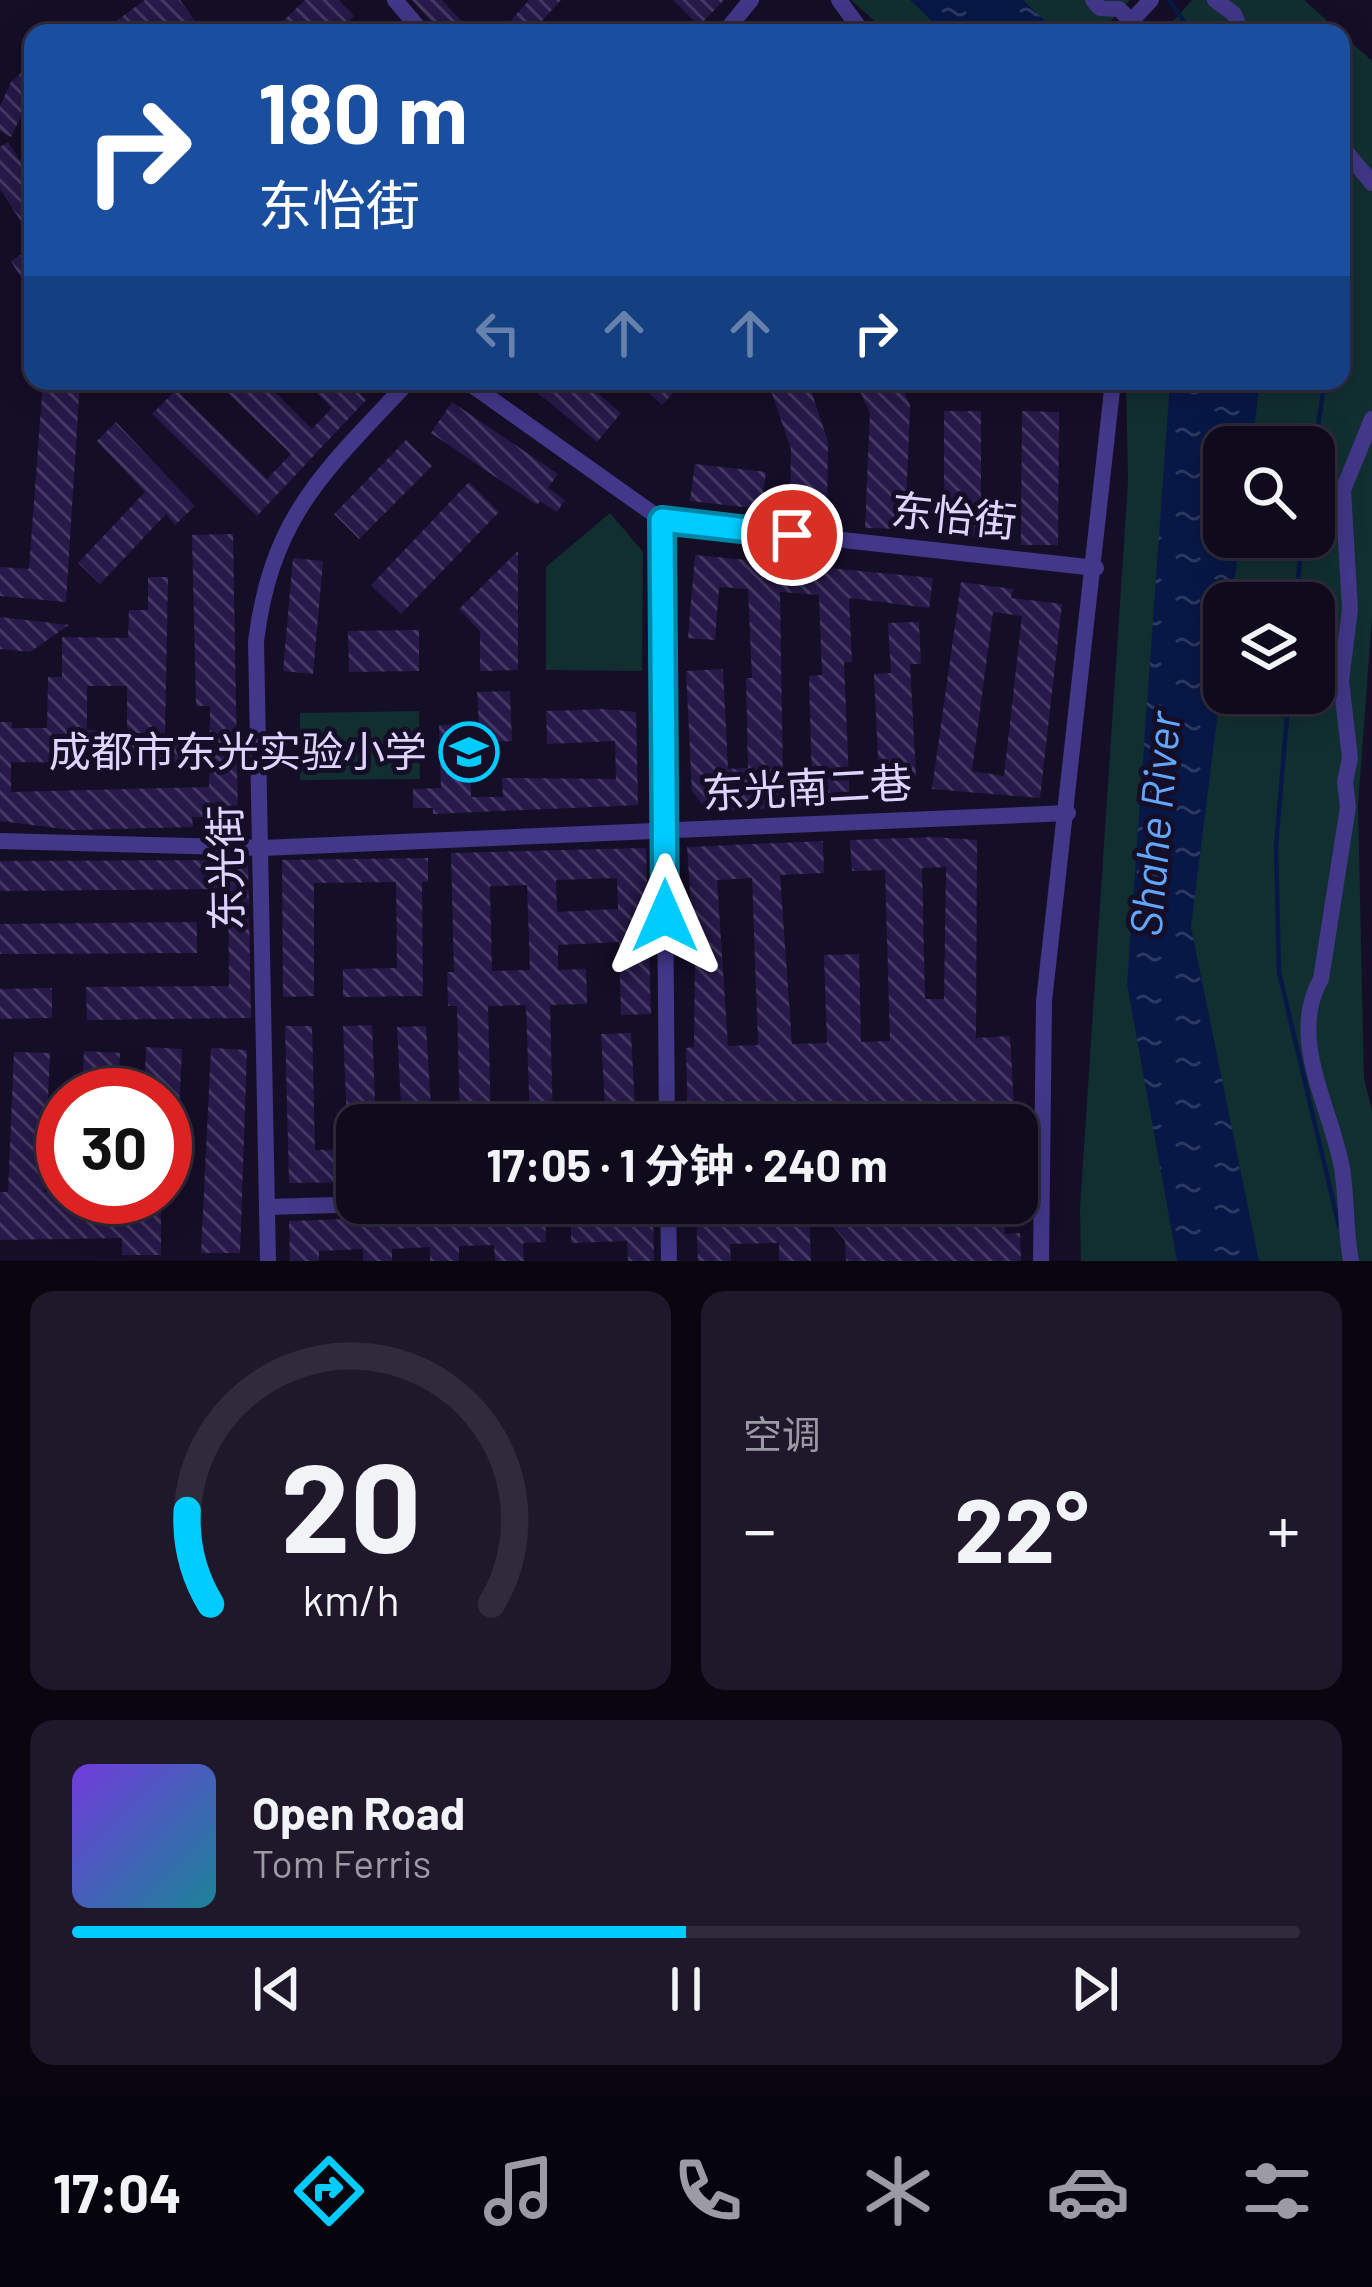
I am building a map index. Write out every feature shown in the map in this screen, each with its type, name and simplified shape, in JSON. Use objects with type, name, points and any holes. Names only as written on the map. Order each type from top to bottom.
[{"type":"street","points":[[395,0],[415,24]]},
{"type":"street","points":[[732,24],[752,0]]},
{"type":"street","points":[[1093,0],[1100,8],[1119,9],[1124,24]]},
{"type":"street","points":[[1128,24],[1150,0]]},
{"type":"street","points":[[1215,0],[1234,14],[1238,24]]},
{"type":"street","points":[[1350,157],[1372,183]]},
{"type":"street","name":"东光街","points":[[268,1261],[256,641],[264,579],[310,487],[401,390]]},
{"type":"street","name":"东怡街","points":[[479,390],[662,520],[1096,568]]},
{"type":"street","points":[[1041,1261],[1045,1001],[1112,390]]},
{"type":"street","points":[[1351,1261],[1343,1173],[1305,1027],[1309,1000],[1321,979],[1348,807],[1345,782],[1350,758],[1341,681],[1350,609],[1343,490],[1372,419]]},
{"type":"street","points":[[662,520],[667,1104]]},
{"type":"street","name":"东光南二巷","points":[[0,841],[262,848],[1068,813]]},
{"type":"street","points":[[268,1207],[336,1205]]},
{"type":"street","points":[[668,1224],[668,1261]]},
{"type":"green space","points":[[851,0],[1130,0],[1108,24],[878,24]]},
{"type":"green space","points":[[1192,0],[1304,0],[1331,24],[1171,24]]},
{"type":"green space","points":[[1350,41],[1372,61],[1372,617],[1358,805],[1364,1079],[1372,1110],[1372,1261],[1081,1261],[1080,1208],[1128,481],[1126,390],[1350,390]]},
{"type":"green space","points":[[610,513],[643,552],[642,671],[546,670],[546,567]]},
{"type":"green space","points":[[419,711],[420,779],[300,780],[300,713]]},
{"type":"water","points":[[910,0],[1023,0],[1048,24],[935,24]]},
{"type":"water","name":"Shahe River","points":[[1169,390],[1259,390],[1255,426],[1203,426],[1203,558],[1237,558],[1235,582],[1203,582],[1203,714],[1218,714],[1191,927],[1259,1261],[1177,1261],[1127,984]]},
{"type":"building","points":[[145,0],[180,0],[197,24],[112,24]]},
{"type":"building","points":[[305,0],[339,0],[354,16],[346,24],[280,24]]},
{"type":"building","points":[[412,0],[442,0],[465,24],[433,24]]},
{"type":"building","points":[[529,0],[561,0],[539,24],[508,24]]},
{"type":"building","points":[[673,0],[724,0],[701,24]]},
{"type":"building","points":[[24,70],[24,110],[11,137],[0,131],[0,106],[11,82]]},
{"type":"building","points":[[8,142],[24,167],[24,226],[0,189],[0,147]]},
{"type":"building","points":[[24,253],[24,282],[11,261]]},
{"type":"building","points":[[42,390],[79,390],[66,602],[0,596],[0,567],[29,569]]},
{"type":"building","points":[[176,390],[267,479],[291,454],[225,390],[273,390],[312,429],[332,408],[313,390],[358,390],[366,400],[257,516],[152,414]]},
{"type":"building","points":[[535,390],[594,390],[621,413],[597,442]]},
{"type":"building","points":[[646,390],[676,390],[662,405]]},
{"type":"building","points":[[771,390],[811,390],[828,442],[827,515],[790,515],[791,449]]},
{"type":"building","points":[[859,390],[903,390],[910,405],[905,529],[865,528],[870,413]]},
{"type":"building","points":[[452,402],[558,474],[548,488],[565,500],[557,512],[540,501],[537,505],[431,433]]},
{"type":"building","points":[[944,411],[981,411],[981,537],[944,537]]},
{"type":"building","points":[[1022,411],[1059,412],[1058,545],[1021,545]]},
{"type":"building","points":[[116,422],[195,506],[175,525],[166,514],[100,584],[78,563],[145,492],[97,441]]},
{"type":"building","points":[[406,440],[432,466],[359,539],[334,514]]},
{"type":"building","points":[[695,464],[766,472],[761,509],[690,501]]},
{"type":"building","points":[[469,482],[499,512],[401,614],[371,585]]},
{"type":"building","points":[[233,534],[238,818],[192,817],[193,827],[73,830],[0,821],[0,722],[12,722],[12,728],[47,728],[48,677],[62,677],[62,637],[128,638],[129,610],[148,610],[148,577],[168,577],[165,735],[185,735],[185,764],[11,762],[11,792],[209,787],[210,706],[196,706],[192,535]],"holes":[[[87,686],[127,686],[127,731],[87,730]]]},
{"type":"building","points":[[518,551],[518,670],[480,671],[480,631],[459,609]]},
{"type":"building","points":[[695,555],[933,578],[929,608],[849,598],[852,662],[844,662],[850,804],[708,812],[692,791],[686,671],[723,669],[728,769],[748,768],[746,678],[752,678],[748,589],[719,587],[715,640],[688,638]],"holes":[[[780,592],[819,595],[822,675],[809,676],[812,780],[783,782]]]},
{"type":"building","points":[[293,558],[323,561],[313,674],[283,671]]},
{"type":"building","points":[[961,582],[1013,589],[1011,598],[1062,604],[1040,798],[932,789]],"holes":[[[993,612],[1022,616],[1004,776],[972,771]]]},
{"type":"building","points":[[0,617],[69,625],[30,652],[0,649]]},
{"type":"building","points":[[919,622],[921,664],[910,664],[916,776],[879,778],[874,674],[891,673],[888,623]]},
{"type":"building","points":[[419,630],[419,671],[349,672],[348,631]]},
{"type":"building","points":[[510,691],[512,741],[470,743],[471,797],[503,797],[502,778],[616,779],[615,741],[547,744],[546,711],[604,709],[636,712],[638,805],[433,814],[433,808],[413,808],[413,789],[441,788],[439,725],[479,724],[477,692]]},
{"type":"building","points":[[850,840],[977,840],[976,1038],[1010,1036],[1014,1104],[687,1104],[686,1048],[694,1047],[695,961],[687,847],[823,841],[824,873],[780,875],[792,1044],[827,1043],[824,955],[859,954],[861,1042],[890,1041],[885,870],[852,871]],"holes":[[[946,867],[944,999],[925,999],[922,868]],[[752,878],[758,1045],[728,1046],[717,880]]]},
{"type":"building","points":[[646,848],[651,1014],[621,1015],[619,942],[558,945],[558,970],[586,969],[587,1004],[550,1005],[552,1104],[529,1104],[526,1005],[488,1006],[490,1104],[459,1104],[457,1006],[448,1006],[447,972],[454,972],[451,853]],"holes":[[[617,878],[618,909],[557,912],[556,880]],[[527,885],[530,970],[492,971],[490,886]]]},
{"type":"building","points":[[428,858],[428,882],[422,882],[423,996],[343,997],[343,969],[397,968],[396,882],[314,883],[314,996],[283,997],[282,860]]},
{"type":"building","points":[[248,860],[251,1018],[87,1020],[86,987],[229,986],[228,889],[0,891],[0,861]]},
{"type":"building","points":[[197,922],[197,953],[0,954],[0,924]]},
{"type":"building","points":[[52,988],[52,1018],[0,1019],[0,989]]},
{"type":"building","points":[[372,1025],[375,1104],[346,1104],[343,1026]]},
{"type":"building","points":[[285,1026],[312,1026],[315,1150],[336,1150],[336,1182],[289,1183]]},
{"type":"building","points":[[426,1026],[431,1104],[401,1104],[397,1027]]},
{"type":"building","points":[[631,1033],[635,1104],[605,1104],[601,1034]]},
{"type":"building","points":[[146,1047],[182,1049],[181,1068],[145,1068]]},
{"type":"building","points":[[211,1048],[247,1050],[240,1253],[201,1253]]},
{"type":"building","points":[[84,1051],[120,1053],[119,1068],[83,1068]]},
{"type":"building","points":[[14,1052],[50,1053],[49,1068],[36,1068],[36,1224],[161,1224],[161,1255],[122,1255],[122,1238],[0,1240],[0,1192],[8,1192]]},
{"type":"building","points":[[289,1221],[545,1224],[546,1242],[523,1243],[524,1261],[495,1261],[494,1245],[459,1246],[459,1261],[430,1261],[430,1247],[392,1249],[392,1261],[363,1261],[363,1249],[319,1251],[319,1261],[290,1261]]},
{"type":"building","points":[[571,1224],[653,1224],[654,1261],[628,1261],[627,1241],[571,1243]]},
{"type":"building","points":[[696,1224],[810,1224],[811,1261],[779,1261],[779,1243],[730,1244],[731,1261],[698,1261]]},
{"type":"building","points":[[831,1224],[1005,1224],[1005,1234],[1020,1233],[1021,1261],[846,1261],[845,1241]]},
{"type":"waterway","points":[[1169,0],[1186,24]]},
{"type":"waterway","points":[[1318,426],[1324,390]]},
{"type":"waterway","points":[[1298,582],[1300,558]]},
{"type":"waterway","points":[[1287,714],[1276,846],[1279,972],[1339,1226]]},
{"type":"place","name":"成都市东光实验小学","points":[[469,752]]},
{"type":"route","points":[[665,916],[662,520],[792,535]]}]
